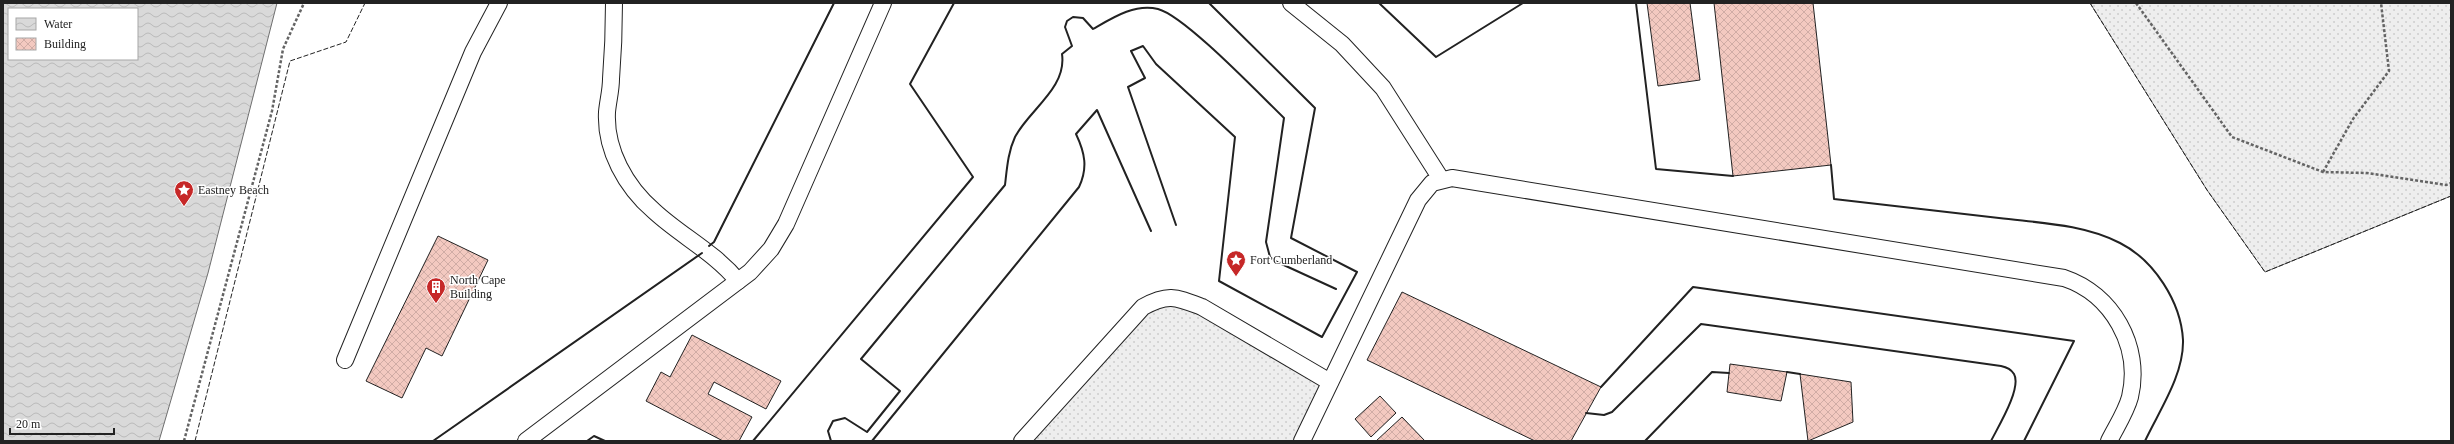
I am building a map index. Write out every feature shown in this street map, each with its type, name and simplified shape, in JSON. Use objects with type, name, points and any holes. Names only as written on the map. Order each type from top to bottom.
[{"type":"lane","points":[[344,360],[472,52],[499,3]]},
{"type":"lane","points":[[614,3],[612,69],[607,113],[608,131],[617,163],[644,202],[665,221],[724,265],[738,281]]},
{"type":"lane","points":[[526,441],[738,281],[761,260],[780,235],[882,3]]},
{"type":"lane","points":[[1291,3],[1342,44],[1383,88],[1441,179]]},
{"type":"lane","points":[[1302,441],[1418,200],[1432,183],[1441,179],[1466,179],[2064,278],[2082,284],[2100,297],[2114,314],[2125,335],[2130,355],[2132,378],[2130,398],[2109,441]]},
{"type":"lane","points":[[1022,441],[1143,308],[1154,300],[1166,297],[1182,300],[1202,307],[1330,382]]},
{"type":"path","points":[[184,441],[272,111],[283,49],[304,3]]},
{"type":"path","points":[[2136,3],[2232,137],[2323,172],[2367,173],[2446,184],[2451,183]]},
{"type":"path","points":[[2323,172],[2353,118],[2389,71],[2381,3]]},
{"type":"shaded area","points":[[2090,3],[2451,3],[2451,196],[2265,272],[2207,190]]},
{"type":"shaded area","points":[[1166,297],[1330,382],[1303,441],[1022,441],[1145,307]]},
{"type":"water","points":[[3,3],[277,3],[208,273],[159,441],[3,441]]},
{"type":"building","points":[[1647,3],[1690,3],[1700,80],[1658,86]]},
{"type":"building","points":[[1714,3],[1813,3],[1831,165],[1733,176]]},
{"type":"building","name":"North Cape Building","points":[[438,236],[488,260],[442,356],[426,348],[402,398],[366,381]]},
{"type":"building","points":[[1402,292],[1601,387],[1571,441],[1535,441],[1367,360]]},
{"type":"building","points":[[692,335],[781,381],[766,409],[714,382],[708,394],[752,417],[739,441],[723,441],[646,401],[661,372],[670,377]]},
{"type":"building","points":[[1730,364],[1787,372],[1781,401],[1727,392]]},
{"type":"building","points":[[1800,374],[1851,382],[1853,422],[1808,441]]},
{"type":"building","points":[[1380,396],[1396,413],[1371,437],[1355,419]]},
{"type":"building","points":[[1402,417],[1425,441],[1376,441]]},
{"type":"fence","points":[[195,441],[290,61],[346,42],[365,3]]},
{"type":"fence","points":[[709,246],[714,242],[834,3]]},
{"type":"fence","points":[[2090,3],[2207,190],[2265,272],[2451,196]]},
{"type":"fence","points":[[433,441],[702,253]]},
{"type":"wall","points":[[709,246],[714,242],[834,3]]},
{"type":"wall","points":[[753,441],[973,177],[910,84],[954,3]]},
{"type":"wall","points":[[1176,225],[1128,87],[1145,78],[1131,51],[1143,46],[1156,64],[1235,137],[1219,281],[1322,337],[1357,272],[1291,238],[1315,108],[1209,3]]},
{"type":"wall","points":[[1379,3],[1436,57],[1523,3]]},
{"type":"wall","points":[[1636,3],[1656,169],[1733,176]]},
{"type":"wall","points":[[831,441],[828,431],[833,421],[845,418],[867,432],[900,391],[861,359],[1005,185],[1009,154],[1015,137],[1021,127],[1053,88],[1059,78],[1062,66],[1062,54],[1072,46],[1065,27],[1067,21],[1073,17],[1083,18],[1093,29],[1108,20],[1132,10],[1141,8],[1158,9],[1186,26],[1203,40],[1284,118],[1266,242],[1270,257],[1275,261],[1336,289]]},
{"type":"wall","points":[[872,441],[1079,187],[1084,173],[1084,160],[1082,148],[1076,134],[1097,110],[1151,231]]},
{"type":"wall","points":[[1831,165],[1834,199],[2061,225],[2106,237],[2132,250],[2144,260],[2164,284],[2171,297],[2177,311],[2183,340],[2182,353],[2175,379],[2145,441]]},
{"type":"wall","points":[[433,441],[702,253]]},
{"type":"wall","points":[[1601,387],[1693,287],[2074,341],[2024,441]]},
{"type":"wall","points":[[1586,413],[1604,415],[1612,412],[1701,324],[2007,368],[2014,374],[2016,380],[2015,388],[2008,408],[1991,441]]},
{"type":"wall","points":[[1645,441],[1712,372],[1729,373]]},
{"type":"wall","points":[[1787,372],[1800,374]]},
{"type":"wall","points":[[587,441],[594,436],[605,441]]},
{"type":"place","name":"Eastney Beach","points":[[184,207]]},
{"type":"place","name":"Fort Cumberland","points":[[1236,277]]},
{"type":"place","name":"North Cape Building","points":[[436,304]]}]
